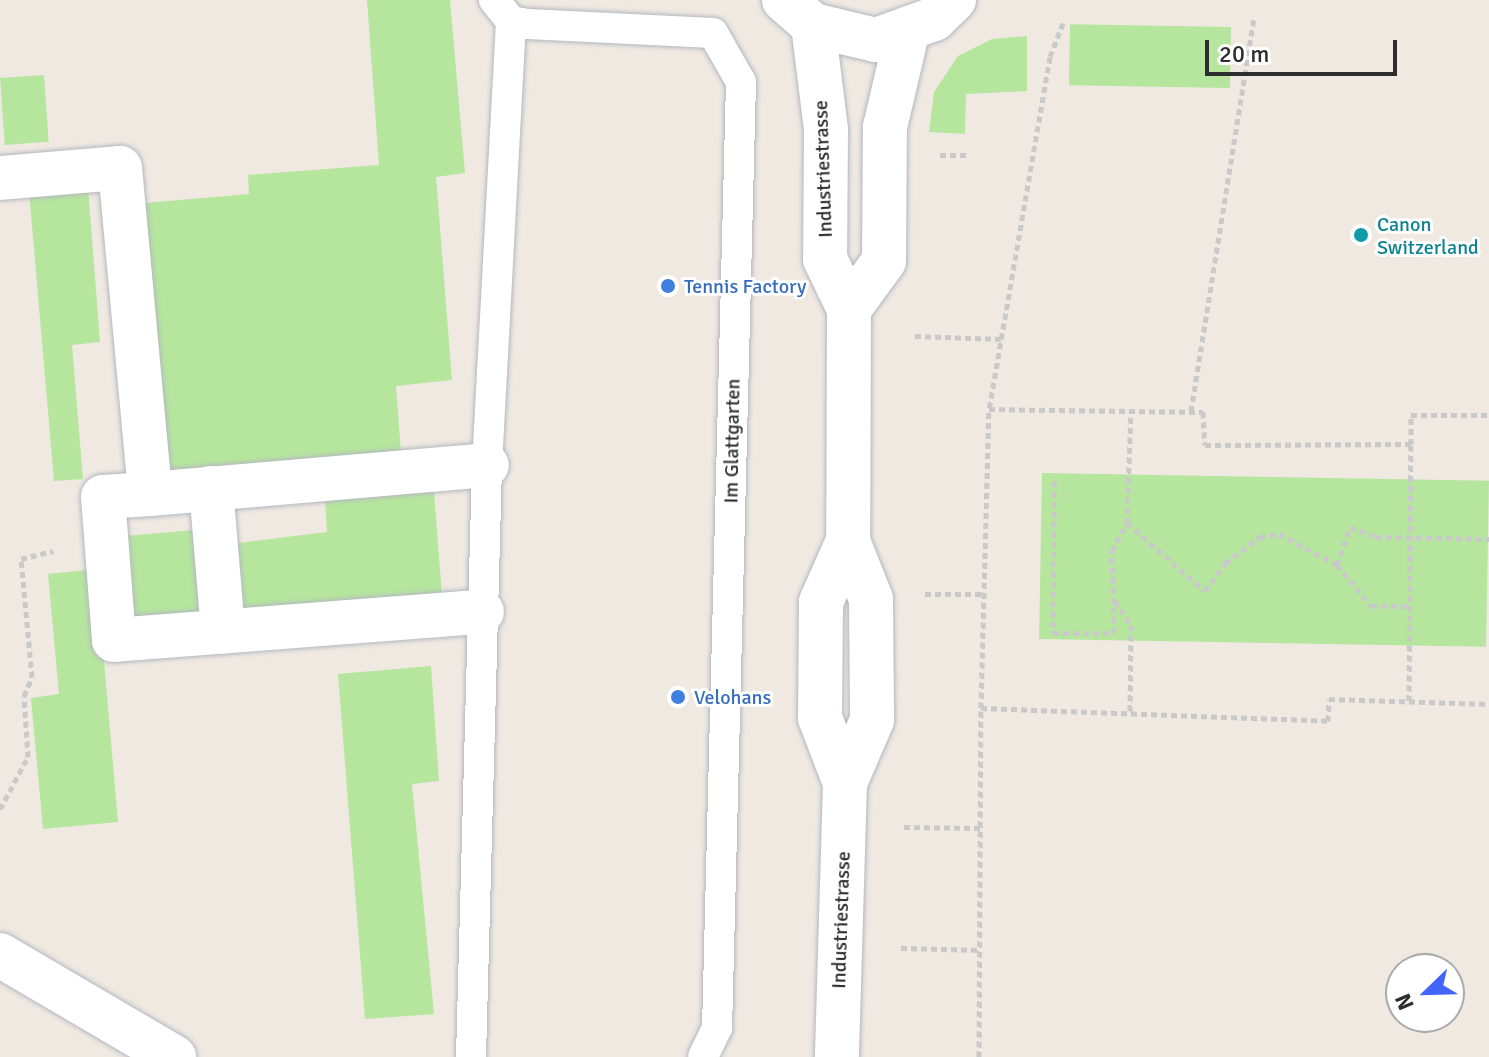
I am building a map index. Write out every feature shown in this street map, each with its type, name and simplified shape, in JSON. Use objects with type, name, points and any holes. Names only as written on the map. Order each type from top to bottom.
[{"type":"street","points":[[849,309],[884,261],[885,127],[907,33],[954,0]]},
{"type":"street","name":"Industriestrasse","points":[[798,13],[843,37],[907,33]]},
{"type":"street","name":"Industriestrasse","points":[[798,13],[826,130],[825,259],[849,309],[848,541],[820,617],[820,718],[845,783],[837,1057]]},
{"type":"street","points":[[0,178],[120,168],[150,494]]},
{"type":"street","points":[[482,612],[114,640],[103,497],[487,465]]},
{"type":"street","points":[[211,488],[223,631]]},
{"type":"street","points":[[0,955],[174,1057]]},
{"type":"lane","name":"Im Glattgarten","points":[[471,1057],[502,10],[713,33],[741,82],[717,1028],[703,1057]]},
{"type":"path","points":[[1191,411],[1254,17]]},
{"type":"path","points":[[979,1057],[981,708],[989,409],[1050,57],[1063,23]]},
{"type":"path","points":[[915,336],[1001,339]]},
{"type":"path","points":[[989,409],[1203,412],[1205,445],[1411,444]]},
{"type":"path","points":[[1054,481],[1053,633],[1114,633],[1112,551],[1127,523],[1131,411]]},
{"type":"path","points":[[1409,701],[1413,536],[1411,415],[1489,415]]},
{"type":"path","points":[[1127,523],[1205,591],[1225,563],[1260,537],[1279,534],[1337,565],[1371,606],[1410,606]]},
{"type":"path","points":[[1337,565],[1350,527],[1376,537],[1489,539]]},
{"type":"path","points":[[0,809],[28,757],[24,696],[32,677],[21,559],[41,558]]},
{"type":"path","points":[[909,594],[984,594]]},
{"type":"path","points":[[1115,601],[1131,625],[1130,713]]},
{"type":"path","points":[[981,708],[1328,721],[1329,699],[1489,704]]},
{"type":"path","points":[[904,827],[981,828]]},
{"type":"path","points":[[901,948],[981,950]]},
{"type":"green space","points":[[367,0],[450,0],[465,173],[436,177],[452,380],[396,386],[401,453],[169,474],[145,203],[249,194],[248,175],[379,165]]},
{"type":"green space","points":[[1070,24],[1231,27],[1230,88],[1069,85]]},
{"type":"green space","points":[[1027,36],[1027,91],[966,94],[965,134],[929,132],[934,92],[958,56],[992,39]]},
{"type":"green space","points":[[44,75],[49,142],[5,145],[0,78]]},
{"type":"green space","points":[[88,187],[100,342],[72,345],[83,479],[54,481],[29,191]]},
{"type":"green space","points":[[1042,473],[1489,481],[1486,647],[1039,639]]},
{"type":"green space","points":[[434,491],[442,596],[244,612],[238,543],[327,532],[325,500]]},
{"type":"green space","points":[[205,529],[213,616],[127,623],[119,536]]},
{"type":"green space","points":[[96,569],[118,822],[43,829],[31,698],[59,694],[48,574]]},
{"type":"green space","points":[[431,666],[439,781],[412,784],[434,1014],[365,1019],[338,674]]},
{"type":"place","name":"Canon Switzerland","points":[[1361,235]]},
{"type":"place","name":"Tennis Factory","points":[[668,286]]},
{"type":"place","name":"Velohans","points":[[678,697]]}]
